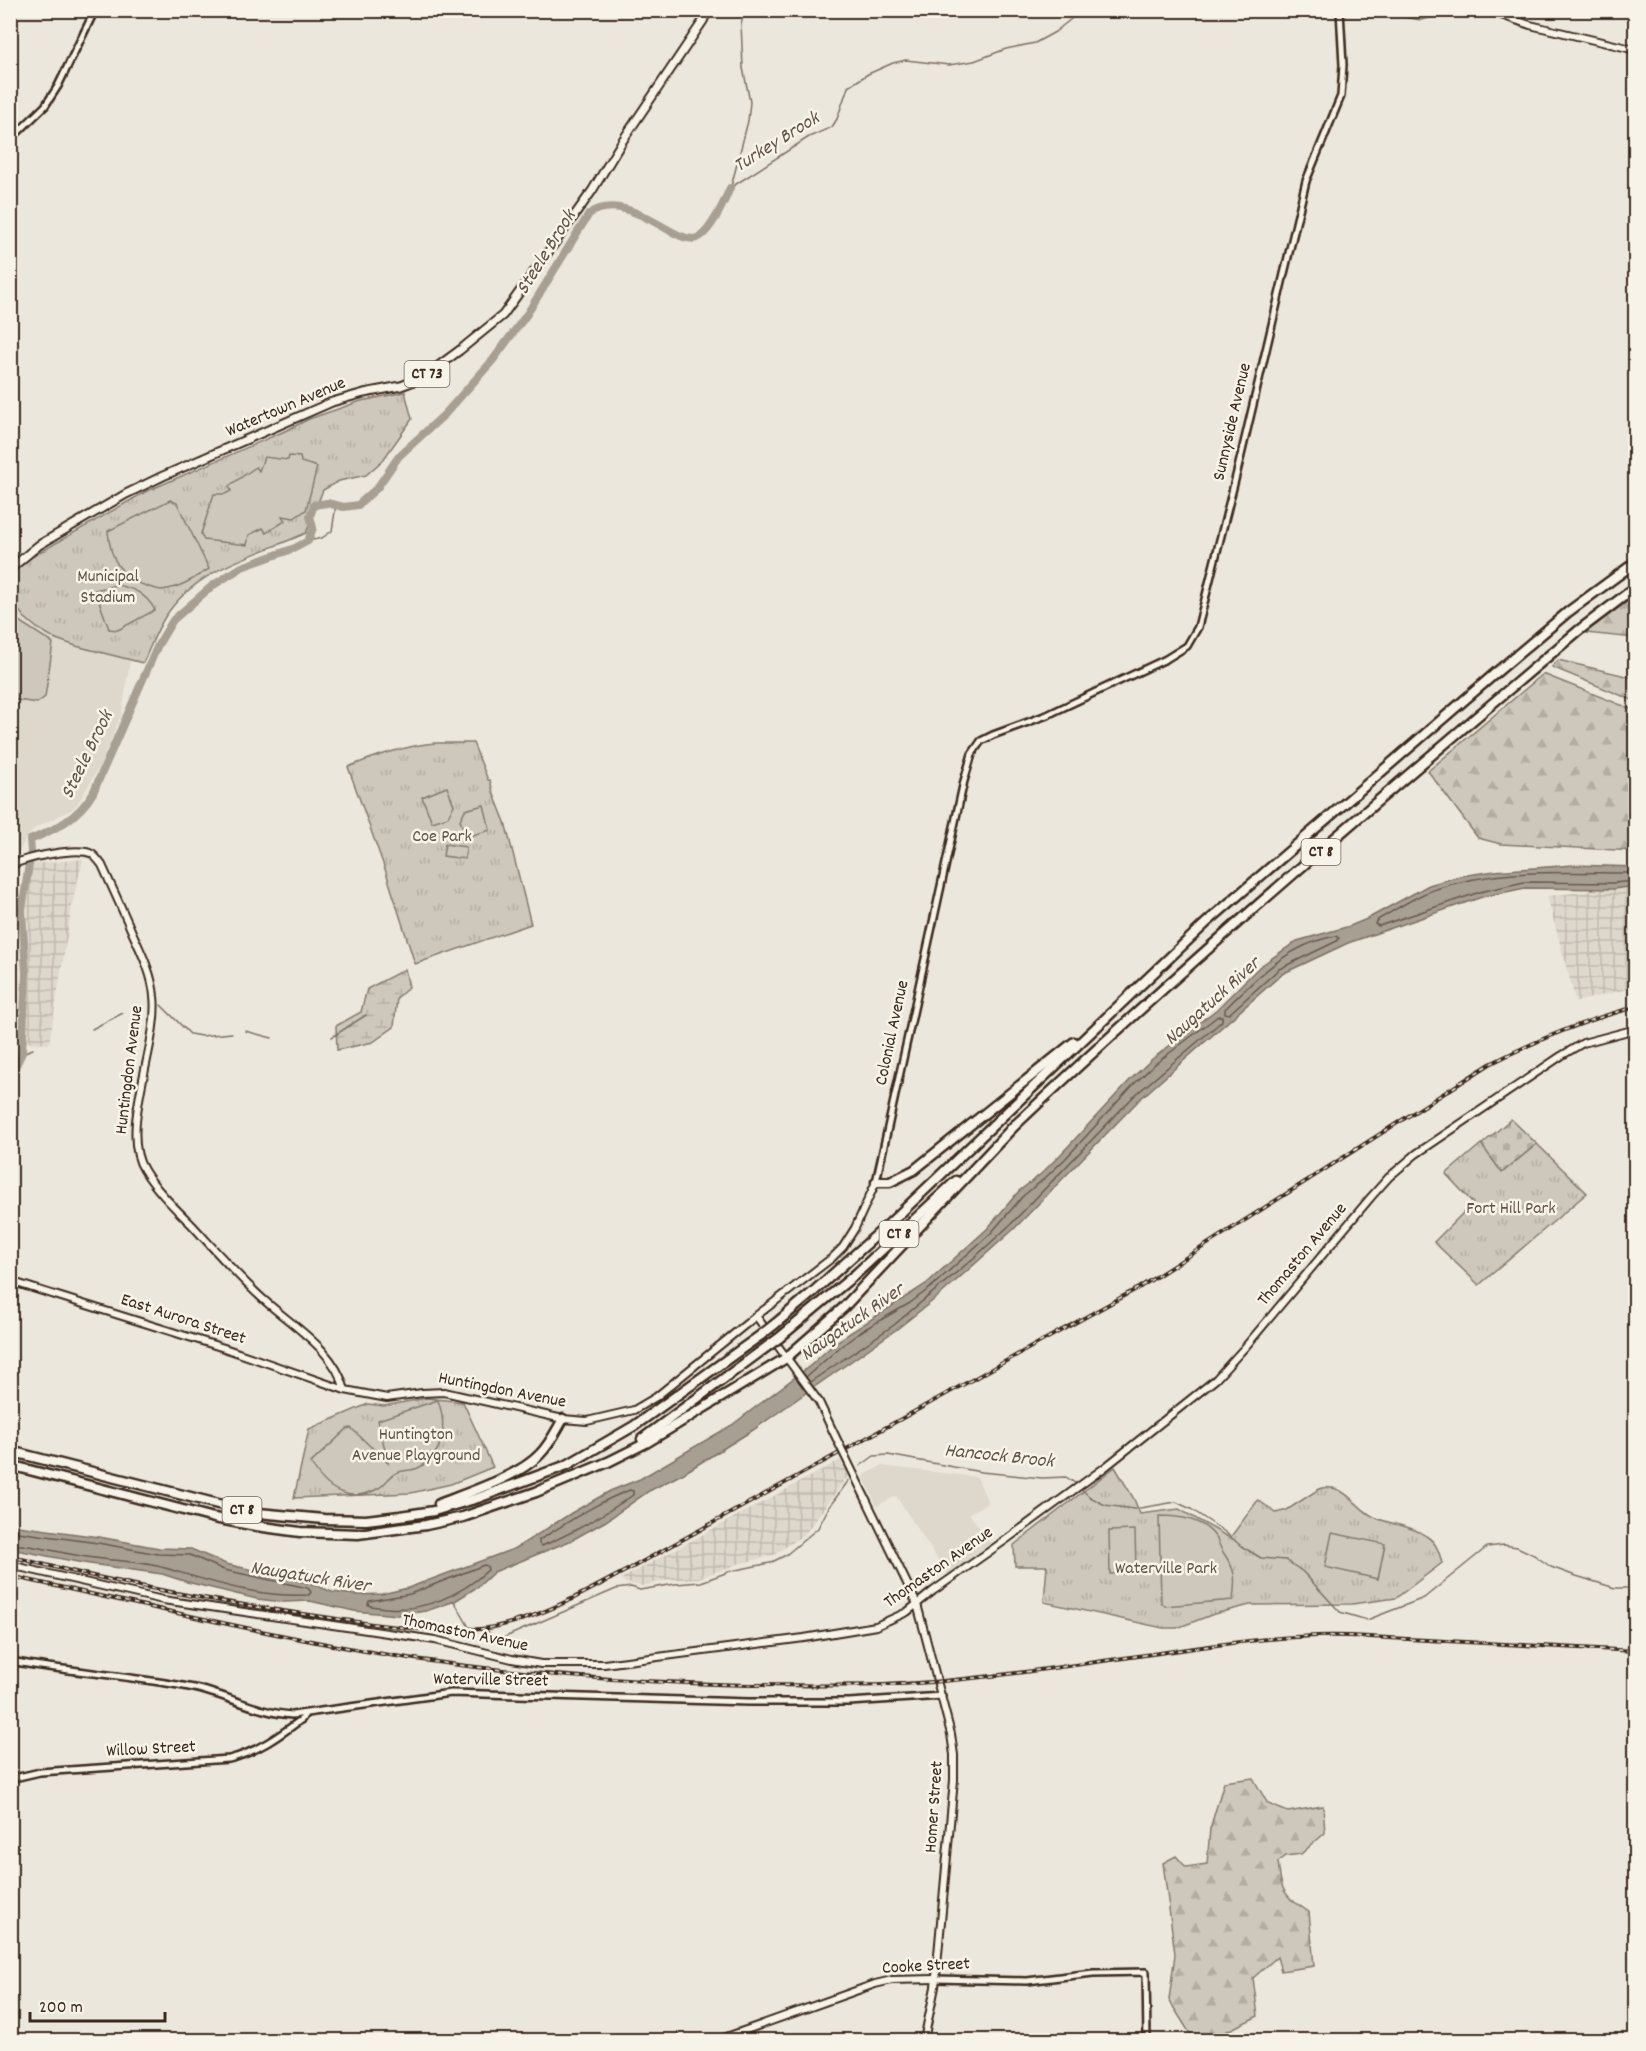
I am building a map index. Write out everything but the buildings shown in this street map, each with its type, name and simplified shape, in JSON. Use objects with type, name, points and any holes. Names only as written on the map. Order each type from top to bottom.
[{"type":"highway","name":"CT 8","points":[[10,1451],[236,1509],[280,1516],[366,1520],[434,1511],[478,1498],[567,1465],[597,1449],[642,1421],[775,1324],[813,1293],[890,1223],[1206,923],[1568,612],[1635,562]]},
{"type":"highway","name":"CT 8","points":[[10,1465],[233,1522],[300,1532],[358,1534],[392,1531],[463,1517],[574,1477],[644,1438],[779,1338],[857,1273],[1066,1076],[1198,958],[1520,680],[1635,587]]},
{"type":"highway","points":[[876,1182],[890,1182],[914,1170],[1131,993]]},
{"type":"highway","points":[[574,1477],[646,1443],[786,1358],[843,1308],[1015,1125]]},
{"type":"highway","points":[[324,1519],[399,1512],[436,1505],[463,1495],[526,1467],[550,1442],[563,1419]]},
{"type":"main road","name":"Watertown Avenue","points":[[10,569],[39,544],[163,476],[332,402],[356,394],[401,386],[422,378],[460,350],[503,315],[592,191],[708,10]]},
{"type":"main road","points":[[1487,10],[1530,25],[1635,50]]},
{"type":"main road","name":"Huntingdon Avenue","points":[[10,866],[19,861],[83,851],[92,854],[97,859],[152,980],[155,1004],[153,1029],[135,1137],[143,1170],[238,1275],[264,1300],[321,1347],[332,1362],[345,1390],[387,1398],[444,1392],[563,1419],[587,1421],[634,1410],[662,1393],[756,1316]]},
{"type":"main road","name":"Thomaston Avenue","points":[[10,1565],[163,1600],[435,1640],[522,1662],[554,1665],[604,1664],[857,1630],[886,1623],[907,1612],[1084,1483],[1223,1371],[1371,1197],[1389,1177],[1416,1154],[1561,1056],[1583,1044],[1635,1029]]},
{"type":"main road","name":"Colonial Avenue","points":[[756,1316],[843,1247],[855,1228],[876,1182]]},
{"type":"main road","name":"East Aurora Street","points":[[10,1281],[224,1348],[345,1390]]},
{"type":"main road","points":[[756,1316],[823,1410],[917,1604]]},
{"type":"main road","name":"Homer Street","points":[[917,1604],[942,1696],[955,1762],[932,2006],[924,2040]]},
{"type":"main road","name":"Cooke Street","points":[[718,2040],[839,1995],[882,1982],[935,1979]]},
{"type":"street","points":[[10,140],[45,106],[95,10]]},
{"type":"street","name":"Sunnyside Avenue","points":[[1007,730],[1047,716],[1166,659],[1186,646],[1195,634],[1210,585],[1306,181],[1341,96],[1343,71],[1340,10]]},
{"type":"street","name":"Colonial Avenue","points":[[876,1182],[968,768],[976,746],[986,738],[1007,730]]},
{"type":"street","name":"Waterville Street","points":[[10,1661],[169,1684],[282,1714],[305,1714],[451,1693],[748,1702],[849,1702],[942,1696]]},
{"type":"street","points":[[282,1714],[286,1729]]},
{"type":"street","name":"Willow Street","points":[[10,1779],[40,1772],[229,1759],[261,1748],[302,1719],[305,1714]]},
{"type":"street","name":"Cooke Street","points":[[935,1979],[1027,1981],[1093,1973],[1146,1972],[1147,2040]]},
{"type":"shaded area","points":[[10,600],[24,618],[56,639],[130,661],[122,713],[100,766],[73,809],[35,828],[17,855],[10,851]]},
{"type":"shaded area","points":[[83,859],[73,900],[49,1044],[26,1042],[30,969],[27,910],[31,864]]},
{"type":"shaded area","points":[[1635,886],[1635,987],[1576,1002],[1547,896]]},
{"type":"shaded area","points":[[840,1460],[849,1475],[805,1534],[774,1555],[735,1565],[699,1578],[669,1580],[642,1586],[626,1583],[621,1579]]},
{"type":"shaded area","points":[[881,1466],[977,1477],[988,1503],[969,1513],[991,1544],[948,1575],[896,1496],[877,1506],[863,1476]]},
{"type":"green space","name":"Municipal Stadium","points":[[405,392],[412,419],[383,460],[366,475],[339,481],[323,490],[306,533],[229,565],[194,586],[178,600],[165,617],[143,663],[56,639],[24,617],[11,600],[10,575],[23,562],[145,492],[309,419],[361,401]]},
{"type":"green space","points":[[289,456],[300,457],[301,462],[317,467],[306,510],[294,518],[282,516],[285,521],[266,533],[263,528],[249,535],[247,545],[204,540],[201,534],[214,494],[225,494],[231,491],[229,486],[256,467],[259,471],[264,457],[288,460]]},
{"type":"green space","points":[[170,500],[177,503],[209,569],[181,585],[160,590],[139,583],[124,573],[114,559],[108,531]]},
{"type":"green space","points":[[116,585],[139,593],[155,610],[118,630],[109,629],[95,590]]},
{"type":"green space","points":[[1635,596],[1635,638],[1585,633]]},
{"type":"green space","points":[[11,616],[53,643],[45,697],[37,703],[11,699]]},
{"type":"green space","points":[[1558,660],[1635,678],[1635,699],[1632,700],[1552,667]]},
{"type":"green space","points":[[1543,674],[1631,709],[1635,708],[1635,851],[1501,844],[1478,838],[1428,771]]},
{"type":"green space","name":"Coe Park","points":[[435,743],[473,743],[488,780],[490,780],[505,822],[531,924],[415,964],[385,869],[348,767],[390,752]]},
{"type":"green space","points":[[447,787],[454,805],[448,817],[432,822],[422,797]]},
{"type":"green space","points":[[484,805],[490,830],[466,837],[460,820],[465,810]]},
{"type":"green space","points":[[445,844],[466,847],[465,859],[443,856]]},
{"type":"green space","points":[[405,969],[409,987],[397,998],[394,1027],[373,1042],[337,1050],[336,1026],[361,1012],[367,989]]},
{"type":"green space","points":[[1511,1119],[1537,1144],[1502,1173],[1481,1145]]},
{"type":"green space","name":"Fort Hill Park","points":[[1481,1144],[1502,1173],[1537,1144],[1587,1193],[1479,1285],[1434,1242],[1473,1203],[1446,1174]]},
{"type":"green space","name":"Huntington Avenue Playground","points":[[427,1398],[463,1402],[493,1467],[451,1484],[411,1493],[294,1498],[309,1429],[368,1404],[384,1406]]},
{"type":"green space","points":[[438,1400],[443,1429],[442,1439],[434,1455],[418,1468],[396,1473],[379,1488],[358,1495],[339,1492],[323,1480],[311,1463],[347,1429],[351,1428],[388,1463],[378,1420]]},
{"type":"green space","name":"Waterville Park","points":[[1115,1467],[1140,1514],[1179,1509],[1230,1538],[1258,1500],[1276,1513],[1287,1510],[1319,1489],[1335,1489],[1374,1517],[1426,1536],[1439,1551],[1442,1563],[1396,1598],[1352,1604],[1250,1605],[1214,1614],[1177,1628],[1163,1628],[1044,1602],[1047,1566],[1015,1566],[1014,1545]]},
{"type":"green space","points":[[1159,1516],[1191,1520],[1212,1532],[1233,1569],[1235,1579],[1233,1600],[1165,1606],[1161,1602]]},
{"type":"green space","points":[[1135,1530],[1136,1573],[1110,1574],[1109,1531]]},
{"type":"green space","points":[[1332,1533],[1385,1544],[1378,1579],[1325,1567]]},
{"type":"green space","points":[[1253,1778],[1268,1804],[1288,1812],[1323,1806],[1325,1833],[1301,1854],[1286,1856],[1278,1862],[1285,1892],[1309,1912],[1314,1966],[1281,1971],[1277,1957],[1253,1978],[1258,2016],[1215,2037],[1194,2040],[1169,2000],[1175,1954],[1163,1863],[1176,1856],[1186,1867],[1207,1864],[1210,1829],[1224,1782]]},
{"type":"water","points":[[1574,865],[1635,867],[1635,886],[1613,889],[1525,888],[1482,897],[1348,943],[1282,974],[1139,1100],[1014,1229],[940,1295],[897,1329],[753,1430],[684,1473],[649,1491],[606,1521],[572,1540],[494,1572],[479,1586],[455,1601],[426,1611],[397,1615],[354,1611],[310,1601],[283,1602],[257,1599],[162,1574],[83,1563],[11,1549],[11,1525],[159,1548],[191,1549],[226,1564],[310,1583],[332,1592],[356,1595],[382,1594],[408,1588],[516,1548],[573,1512],[610,1491],[640,1479],[732,1425],[811,1365],[836,1342],[926,1284],[987,1229],[1019,1191],[1041,1174],[1151,1060],[1217,1009],[1259,967],[1297,941],[1350,926],[1429,885],[1460,876]]},
{"type":"waterway","name":"Steele Brook","points":[[731,187],[748,121],[750,102],[743,68],[741,24],[745,10]]},
{"type":"waterway","name":"Turkey Brook","points":[[730,188],[809,137],[832,127],[848,87],[868,74],[906,60],[949,65],[974,61],[1006,49],[1035,43],[1055,32],[1082,10]]},
{"type":"waterway","name":"Turkey Brook","points":[[1365,10],[1421,20],[1461,10]]},
{"type":"waterway","name":"Steele Brook","points":[[10,1077],[22,1053],[26,973],[22,910],[31,851],[30,840],[66,822],[93,793],[158,645],[173,620],[212,586],[242,567],[308,541],[313,528],[310,516],[314,505],[327,503],[344,507],[358,505],[377,488],[399,456],[445,414],[493,360],[527,314],[589,214],[604,208],[620,208],[635,212],[676,234],[697,238],[712,224],[730,188]]},
{"type":"waterway","name":"Steele Brook","points":[[308,541],[322,538],[332,531],[336,505]]},
{"type":"waterway","points":[[161,1005],[190,1034],[201,1036],[232,1033]]},
{"type":"waterway","points":[[92,1029],[123,1013]]},
{"type":"waterway","points":[[332,1037],[366,1015]]},
{"type":"waterway","points":[[245,1031],[272,1038]]},
{"type":"waterway","points":[[22,1053],[33,1049]]},
{"type":"waterway","name":"Hancock Brook","points":[[860,1466],[874,1456],[888,1455],[981,1472],[1042,1478],[1066,1477],[1078,1485]]},
{"type":"waterway","name":"Hancock Brook","points":[[454,1601],[469,1627],[487,1630],[493,1637],[503,1638],[616,1589],[631,1587],[640,1590],[701,1582],[731,1571],[770,1563],[786,1555],[818,1528],[829,1507],[849,1480]]},
{"type":"waterway","name":"Hancock Brook","points":[[1081,1489],[1105,1505],[1134,1509],[1176,1502],[1191,1509],[1261,1558],[1286,1560],[1303,1572],[1340,1612],[1367,1620],[1424,1598],[1487,1547],[1504,1545],[1517,1547],[1551,1567],[1573,1575],[1615,1588],[1636,1588]]},
{"type":"railway","points":[[10,1556],[170,1592],[392,1626],[435,1630],[476,1629],[494,1627],[530,1617],[631,1568],[1140,1287],[1490,1064],[1561,1031],[1636,1007]]},
{"type":"railway","points":[[10,1576],[243,1627],[383,1654],[519,1672],[657,1682],[748,1685],[921,1683],[1307,1636],[1350,1636],[1636,1651]]},
{"type":"water label","name":"Naugatuck River","points":[[1213,1002]]},
{"type":"water label","name":"Naugatuck River","points":[[853,1323]]},
{"type":"water label","name":"Naugatuck River","points":[[310,1578]]}]
